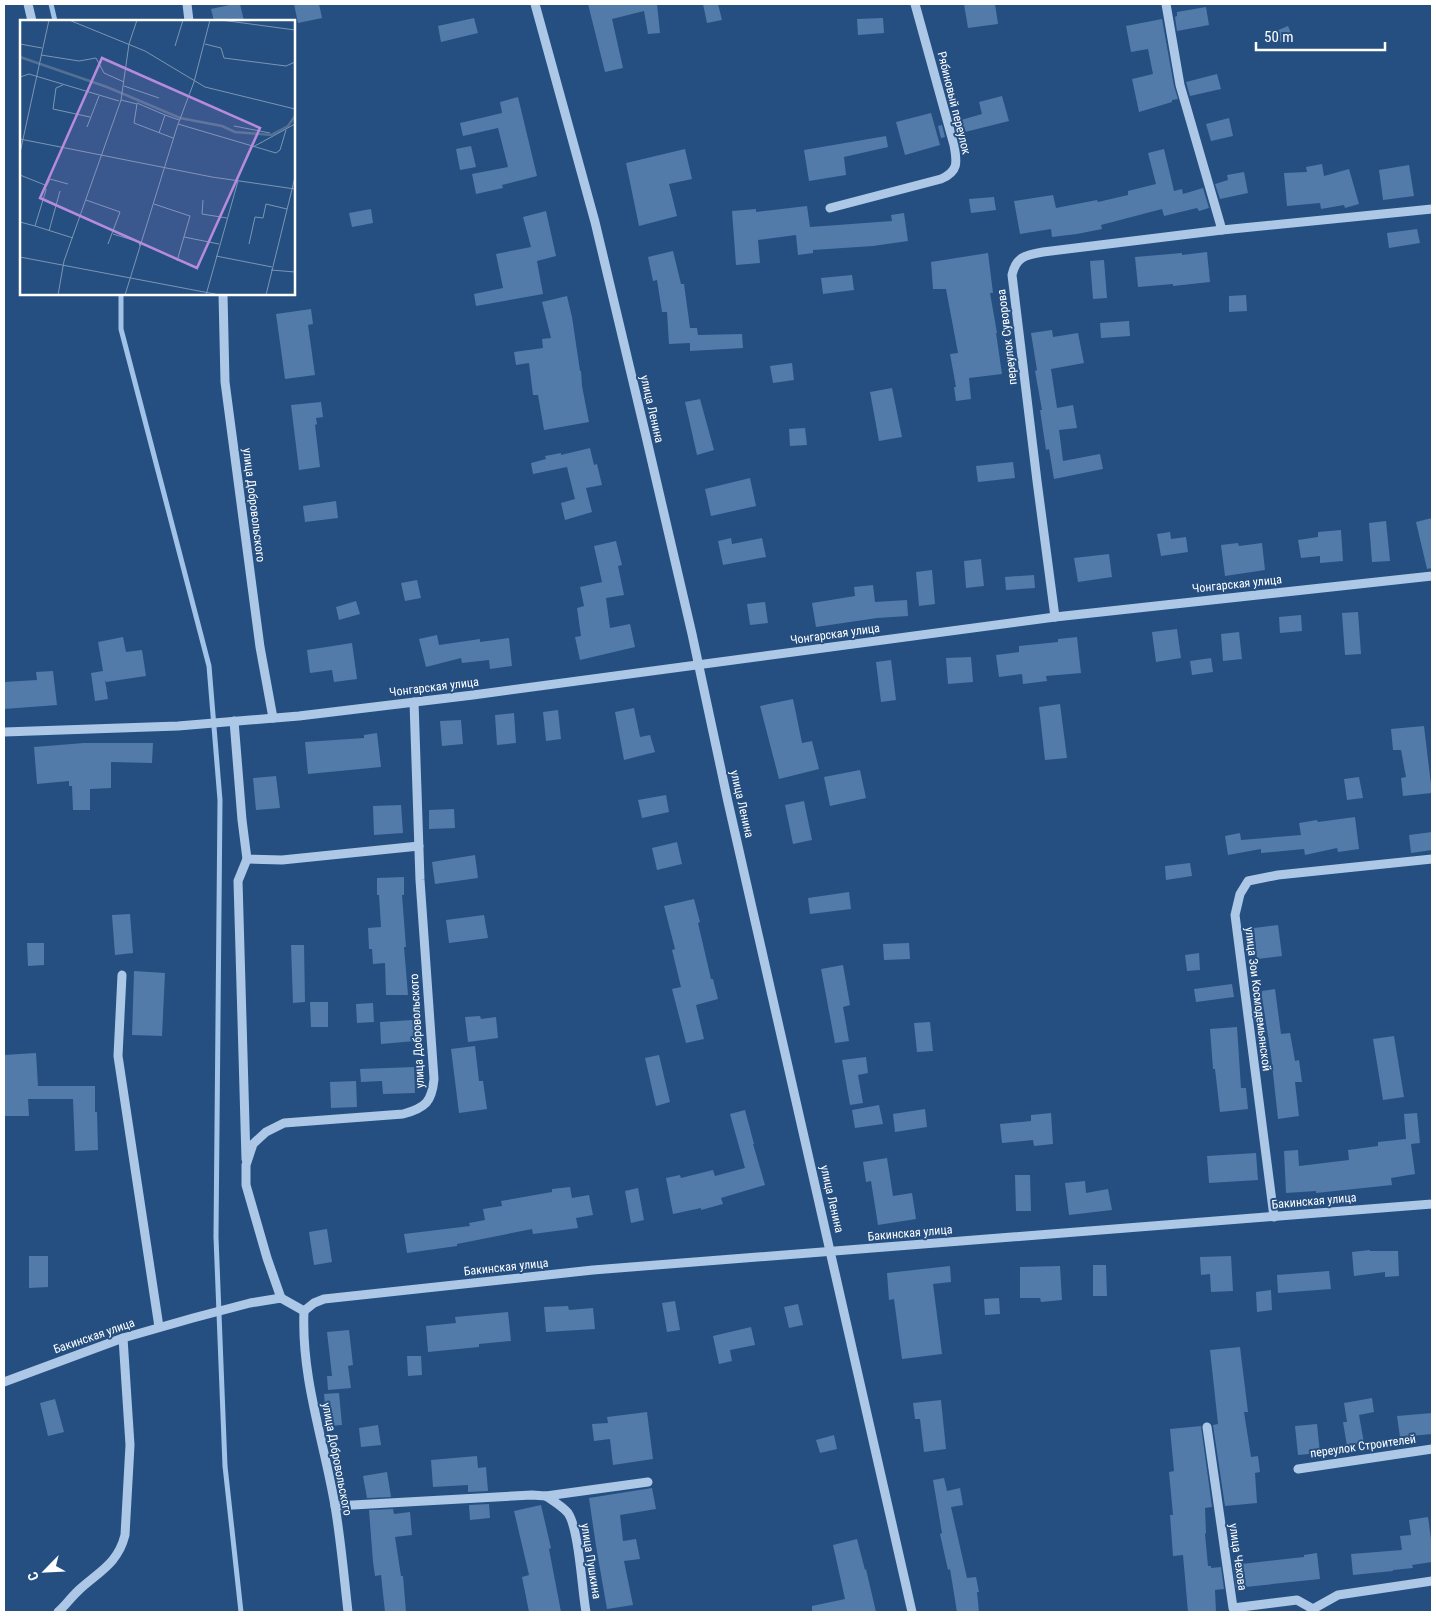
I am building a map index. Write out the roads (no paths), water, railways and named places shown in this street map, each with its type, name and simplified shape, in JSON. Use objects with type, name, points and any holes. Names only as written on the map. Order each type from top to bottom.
[{"type":"street","points":[[28,4],[32,20]]},
{"type":"street","points":[[187,4],[189,20]]},
{"type":"street","name":"улица Ленина","points":[[535,4],[595,222],[652,461],[912,1612]]},
{"type":"street","name":"Рябиновый переулок","points":[[830,208],[941,179],[950,175],[957,163],[954,145],[915,4]]},
{"type":"street","points":[[1166,4],[1180,85],[1222,230]]},
{"type":"street","name":"переулок Суворова","points":[[1055,617],[1012,275],[1014,265],[1020,259],[1034,254],[1222,230],[1432,209]]},
{"type":"street","name":"улица Добровольского","points":[[223,295],[225,382],[260,647],[273,718]]},
{"type":"street","name":"Чонгарская улица","points":[[4,732],[178,726],[273,718],[698,666],[1055,617],[1432,576]]},
{"type":"street","name":"улица Добровольского","points":[[281,1298],[267,1258],[246,1185],[246,1165],[253,1144],[266,1132],[284,1123],[404,1114],[414,1111],[425,1104],[433,1094],[434,1079],[420,880],[414,702]]},
{"type":"street","points":[[238,721],[242,820],[246,859],[238,881],[246,1165]]},
{"type":"street","points":[[246,859],[282,860],[419,846]]},
{"type":"street","name":"улица Зои Космодемьянской","points":[[1274,1217],[1235,916],[1240,894],[1248,881],[1278,875],[1432,859]]},
{"type":"street","points":[[122,975],[118,1056],[159,1328]]},
{"type":"street","name":"Бакинская улица","points":[[304,1311],[314,1303],[324,1299],[593,1270],[1432,1204]]},
{"type":"street","points":[[281,1298],[304,1311]]},
{"type":"street","name":"Бакинская улица","points":[[4,1382],[123,1338],[250,1303],[281,1298]]},
{"type":"street","name":"улица Добровольского","points":[[304,1311],[303,1335],[310,1388],[335,1506],[348,1612]]},
{"type":"street","points":[[58,1612],[80,1589],[112,1562],[122,1548],[125,1535],[130,1445],[123,1338]]},
{"type":"street","name":"улица Чехова","points":[[1207,1427],[1233,1608],[1297,1600],[1312,1611],[1338,1595],[1432,1581]]},
{"type":"street","name":"переулок Строителей","points":[[1298,1469],[1432,1449]]},
{"type":"street","points":[[335,1506],[546,1496],[648,1482]]},
{"type":"street","name":"улица Пушкина","points":[[546,1496],[568,1513],[574,1526],[586,1612]]},
{"type":"waterway","points":[[51,4],[55,20]]},
{"type":"waterway","points":[[121,295],[121,329],[209,666],[220,800],[216,1237],[225,1466],[241,1612]]}]
